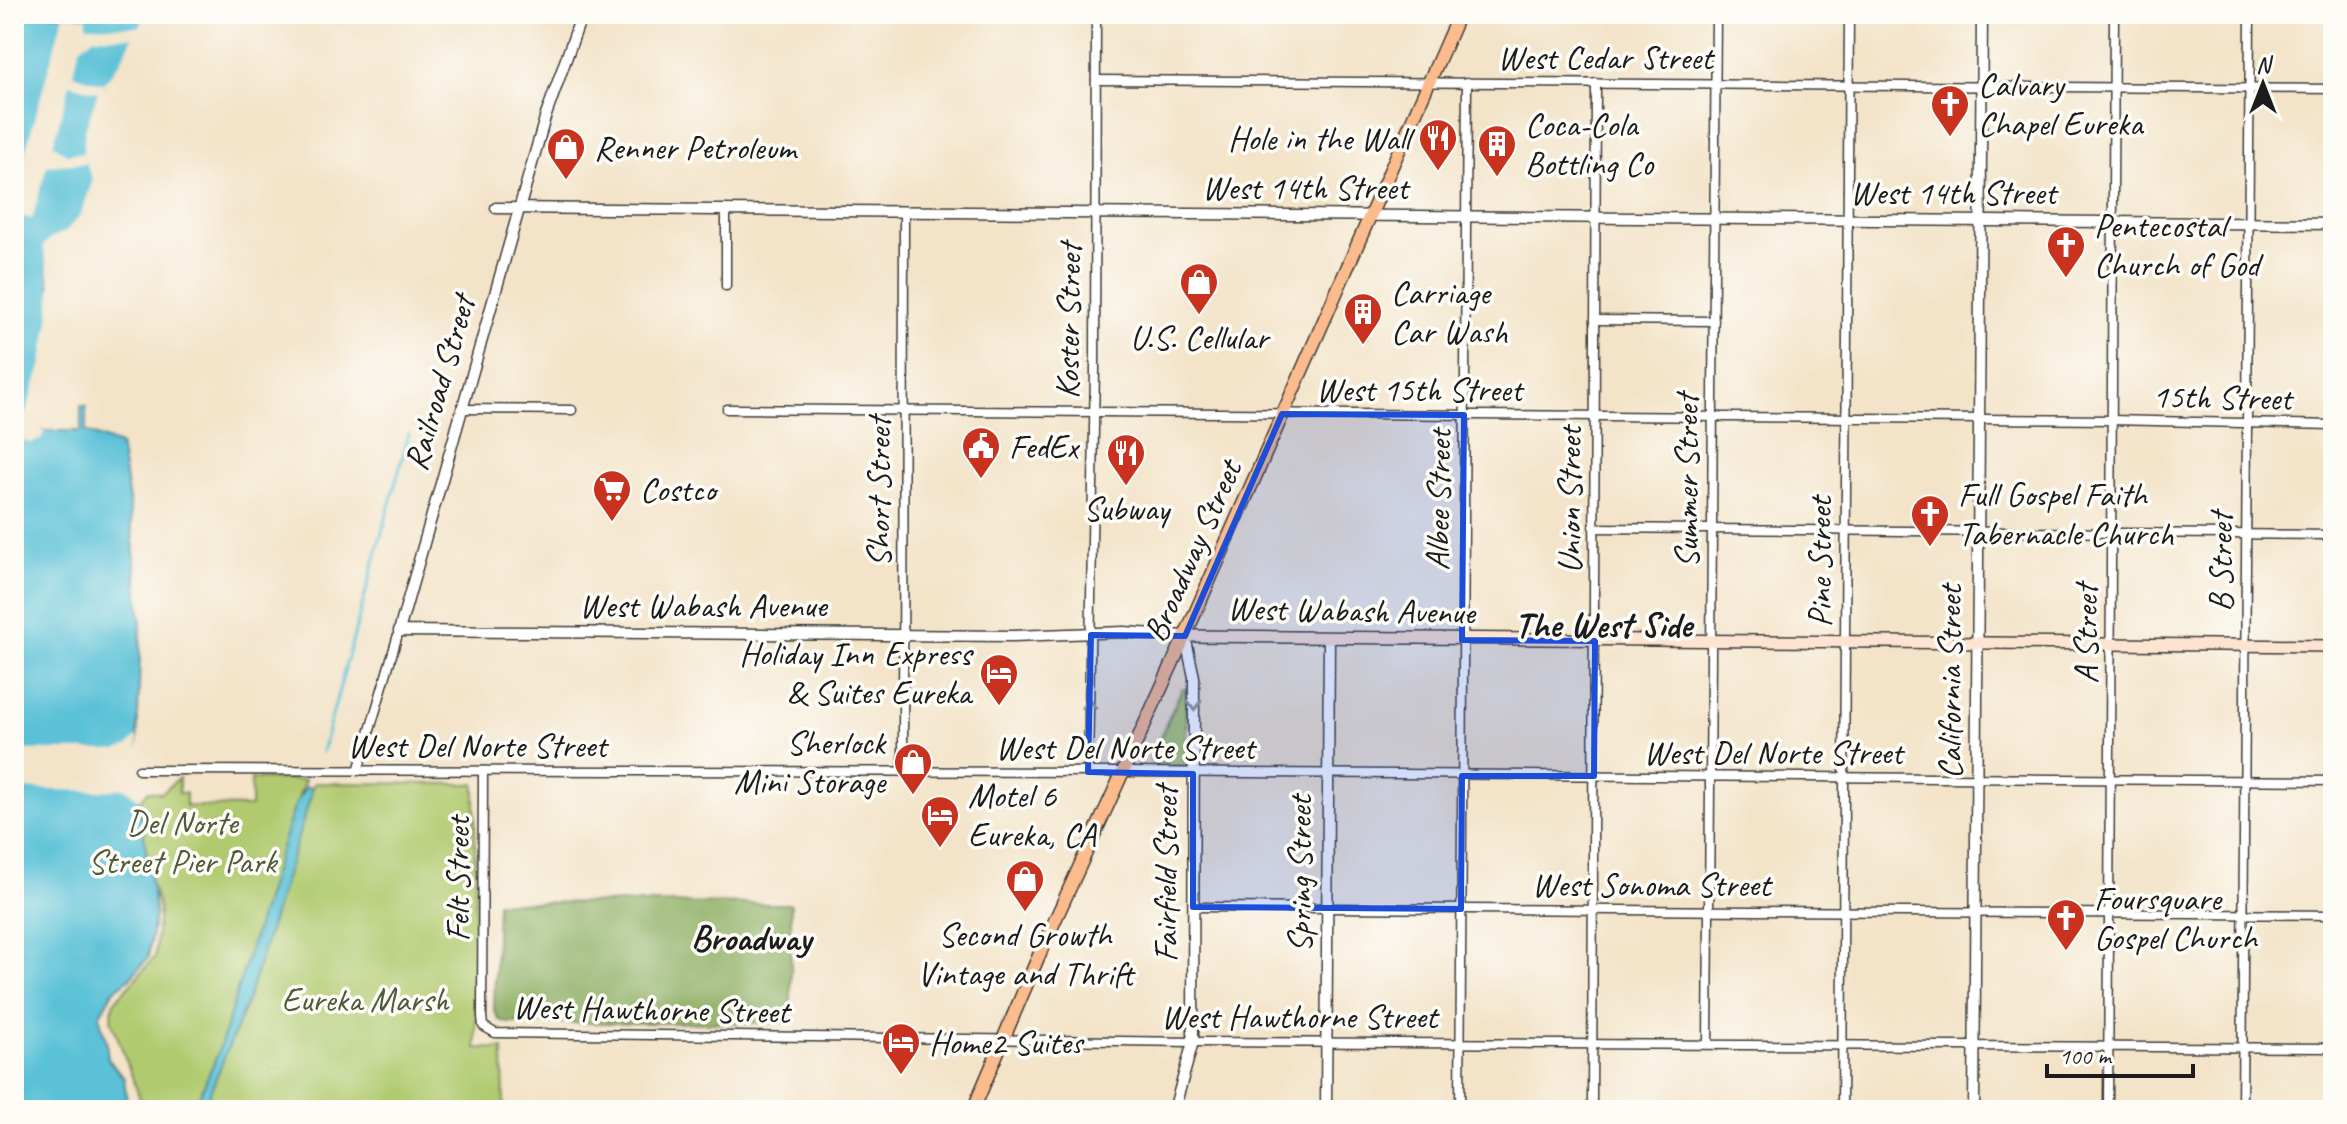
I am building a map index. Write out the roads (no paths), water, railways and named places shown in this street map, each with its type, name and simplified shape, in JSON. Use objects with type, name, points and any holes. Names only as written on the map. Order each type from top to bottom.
[{"type":"highway","name":"Broadway Street","points":[[973,1110],[1459,14]]},
{"type":"main road","name":"West Wabash Avenue","points":[[1185,636],[2333,646]]},
{"type":"street","name":"Railroad Street","points":[[358,771],[519,209],[556,84],[582,14]]},
{"type":"street","name":"Koster Street","points":[[1088,772],[1096,14]]},
{"type":"street","name":"Summer Street","points":[[1708,1043],[1716,14]]},
{"type":"street","name":"Pine Street","points":[[1842,1110],[1849,14]]},
{"type":"street","name":"California Street","points":[[1974,1110],[1982,14]]},
{"type":"street","name":"A Street","points":[[2108,1110],[2114,14]]},
{"type":"street","name":"B Street","points":[[2242,1110],[2250,14]]},
{"type":"street","name":"West Cedar Street","points":[[1096,80],[2333,89]]},
{"type":"street","name":"Albee Street","points":[[1460,1110],[1467,82]]},
{"type":"street","name":"Union Street","points":[[1592,1110],[1596,83]]},
{"type":"street","name":"West 14th Street","points":[[496,208],[2333,224]]},
{"type":"street","points":[[726,211],[726,286]]},
{"type":"street","name":"Short Street","points":[[903,772],[904,213]]},
{"type":"street","points":[[1595,320],[1714,321]]},
{"type":"street","points":[[461,409],[572,410]]},
{"type":"street","name":"West 15th Street","points":[[727,409],[2110,420]]},
{"type":"street","name":"15th Street","points":[[2110,420],[2333,425]]},
{"type":"street","points":[[1594,528],[2333,535]]},
{"type":"street","name":"West Wabash Avenue","points":[[399,631],[904,635],[1091,635],[1124,632],[1185,636]]},
{"type":"street","name":"Fairfield Street","points":[[1174,1110],[1193,1042],[1194,677],[1185,636]]},
{"type":"street","name":"Spring Street","points":[[1326,1110],[1329,638]]},
{"type":"street","name":"West Del Norte Street","points":[[139,770],[1124,772],[2333,781]]},
{"type":"street","name":"Felt Street","points":[[483,771],[482,1016],[483,1026],[490,1032]]},
{"type":"street","name":"West Sonoma Street","points":[[1193,907],[2333,915]]},
{"type":"street","name":"West Hawthorne Street","points":[[490,1032],[1193,1042],[2333,1048]]},
{"type":"water","points":[[14,14],[170,14],[146,19],[125,60],[107,80],[87,142],[96,183],[85,214],[69,231],[45,245],[54,314],[45,359],[22,430],[27,441],[40,439],[42,431],[81,431],[81,406],[86,406],[86,432],[120,445],[129,500],[141,623],[137,748],[128,751],[14,754]]},
{"type":"water","points":[[14,779],[127,786],[139,800],[155,912],[148,958],[113,991],[99,1016],[108,1059],[124,1078],[128,1110],[14,1110]]},
{"type":"water","points":[[306,786],[311,789],[311,795],[248,999],[203,1110],[193,1110],[218,1053],[285,835],[295,805]]},
{"type":"waterway","points":[[322,752],[409,434]]},
{"type":"place","name":"Calvary Chapel Eureka","points":[[1950,138]]},
{"type":"place","name":"Hole in the Wall","points":[[1438,172]]},
{"type":"place","name":"Coca-Cola Bottling Co","points":[[1497,178]]},
{"type":"place","name":"Renner Petroleum","points":[[566,181]]},
{"type":"place","name":"Pentecostal Church of God","points":[[2066,279]]},
{"type":"place","name":"U.S. Cellular","points":[[1199,316]]},
{"type":"place","name":"Carriage Car Wash","points":[[1363,346]]},
{"type":"place","name":"FedEx","points":[[981,480]]},
{"type":"place","name":"Subway","points":[[1126,487]]},
{"type":"place","name":"Costco","points":[[612,523]]},
{"type":"place","name":"Full Gospel Faith Tabernacle Church","points":[[1930,548]]},
{"type":"place","name":"Holiday Inn Express & Suites Eureka","points":[[999,707]]},
{"type":"place","name":"Sherlock Mini Storage","points":[[913,796]]},
{"type":"place","name":"Motel 6 Eureka, CA","points":[[940,849]]},
{"type":"place","name":"Second Growth Vintage and Thrift","points":[[1025,913]]},
{"type":"place","name":"Foursquare Gospel Church","points":[[2066,952]]},
{"type":"place","name":"Home2 Suites","points":[[901,1076]]},
{"type":"district","name":"The West Side","points":[[1603,625]]},
{"type":"district","name":"Broadway","points":[[751,938]]},
{"type":"park label","name":"Del Norte Street Pier Park","points":[[182,842]]},
{"type":"park label","name":"Eureka Marsh","points":[[365,999]]}]
